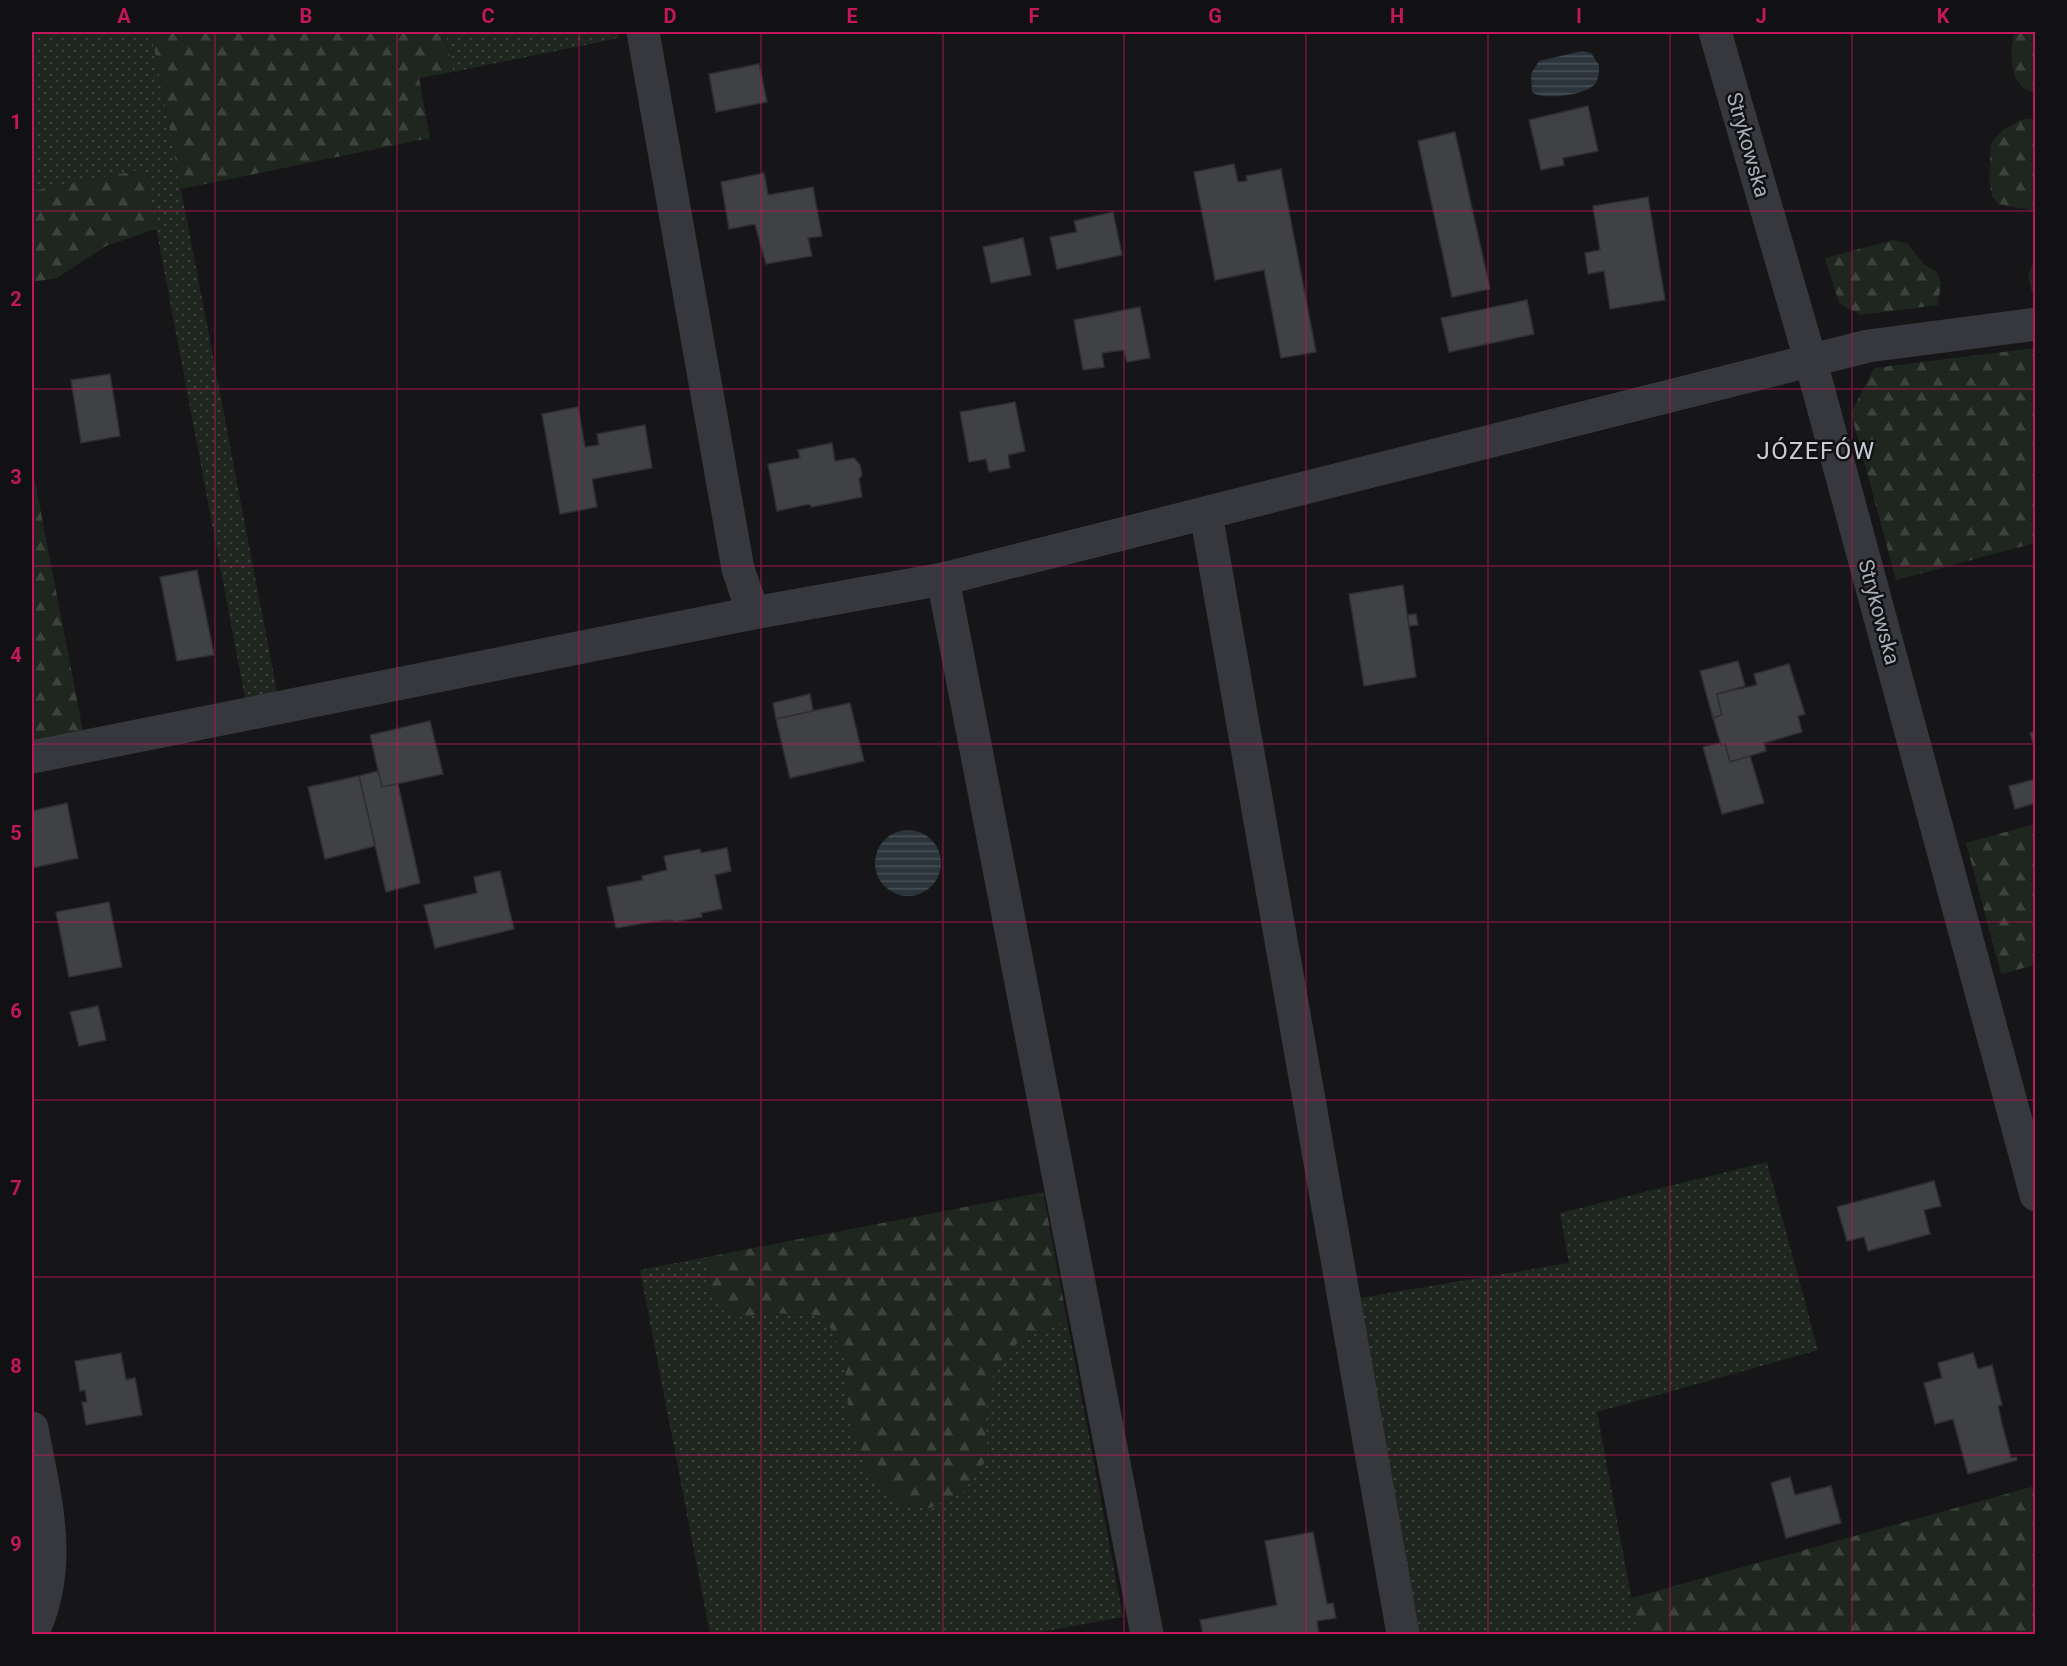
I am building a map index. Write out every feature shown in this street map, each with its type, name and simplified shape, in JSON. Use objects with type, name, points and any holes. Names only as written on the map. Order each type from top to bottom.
[{"type":"street","points":[[643,32],[738,569],[753,613]]},
{"type":"street","name":"Strykowska","points":[[1715,32],[1811,362],[2036,1195]]},
{"type":"street","points":[[32,757],[753,613],[943,579],[1868,346],[2036,324]]},
{"type":"street","points":[[1206,514],[1403,1635]]},
{"type":"street","points":[[943,579],[1147,1635]]},
{"type":"street","points":[[32,1428],[52,1537],[50,1576],[42,1614],[32,1635]]},
{"type":"green space","points":[[32,32],[151,32],[277,692],[245,698],[145,169],[32,191]]},
{"type":"green space","points":[[151,32],[445,32],[453,72],[419,78],[430,138],[181,189]]},
{"type":"green space","points":[[445,32],[618,32],[619,38],[453,72]]},
{"type":"green space","points":[[2014,32],[2035,32],[2035,92],[2026,89],[2015,77],[2012,59]]},
{"type":"green space","points":[[2035,118],[2035,211],[1998,204],[1992,196],[1989,179],[1991,143],[2003,130],[2020,120]]},
{"type":"green space","points":[[145,169],[156,229],[106,246],[57,278],[32,282],[32,191]]},
{"type":"green space","points":[[1893,240],[1907,243],[1924,264],[1936,271],[1941,283],[1938,305],[1861,315],[1839,303],[1825,258]]},
{"type":"green space","points":[[2035,259],[2035,292],[2032,293],[2028,276]]},
{"type":"green space","points":[[2035,348],[2035,543],[1896,580],[1851,413],[1874,368]]},
{"type":"green space","points":[[32,466],[83,731],[32,741]]},
{"type":"green space","points":[[2035,824],[2035,965],[2001,974],[1966,843]]},
{"type":"green space","points":[[1767,1162],[1818,1350],[1597,1412],[1638,1634],[1420,1634],[1353,1299],[1569,1263],[1560,1213]]},
{"type":"green space","points":[[1043,1192],[1067,1320],[1019,1341],[994,1369],[986,1411],[987,1459],[964,1491],[930,1508],[902,1505],[866,1467],[849,1419],[844,1355],[824,1316],[774,1313],[739,1317],[723,1311],[708,1290],[707,1257]]},
{"type":"green space","points":[[707,1257],[708,1290],[739,1317],[774,1313],[824,1316],[844,1355],[849,1419],[866,1467],[902,1505],[930,1508],[987,1459],[988,1393],[998,1363],[1007,1350],[1020,1340],[1067,1320],[1123,1617],[1030,1634],[710,1634],[640,1270]]},
{"type":"green space","points":[[2035,1486],[2035,1634],[1638,1634],[1631,1598]]},
{"type":"shaded area","points":[[1582,51],[1591,53],[1599,65],[1595,84],[1583,91],[1564,96],[1537,95],[1532,92],[1531,74],[1539,61]]},
{"type":"shaded area","points":[[908,830],[921,833],[931,840],[938,850],[941,863],[938,876],[931,886],[921,893],[908,896],[895,893],[885,886],[878,876],[875,863],[878,850],[885,840],[895,833]]},
{"type":"building","points":[[759,64],[767,102],[716,112],[709,74]]},
{"type":"building","points":[[1588,106],[1598,151],[1563,158],[1564,165],[1541,170],[1529,120]]},
{"type":"building","points":[[1455,132],[1490,289],[1452,297],[1418,141]]},
{"type":"building","points":[[1234,164],[1238,182],[1247,181],[1246,176],[1281,169],[1316,352],[1281,358],[1264,270],[1215,280],[1194,172]]},
{"type":"building","points":[[764,173],[768,195],[813,187],[822,236],[808,238],[812,256],[766,264],[755,224],[729,229],[721,182]]},
{"type":"building","points":[[1648,197],[1665,300],[1610,309],[1604,271],[1588,274],[1585,253],[1600,250],[1593,206]]},
{"type":"building","points":[[1113,212],[1122,255],[1057,269],[1050,237],[1077,232],[1074,221]]},
{"type":"building","points":[[1023,238],[1031,275],[991,283],[983,247]]},
{"type":"building","points":[[1527,300],[1534,334],[1449,352],[1441,318]]},
{"type":"building","points":[[1140,307],[1150,358],[1127,362],[1124,350],[1102,353],[1104,367],[1083,370],[1074,320]]},
{"type":"building","points":[[110,374],[120,436],[81,443],[71,380]]},
{"type":"building","points":[[1015,402],[1025,451],[1008,455],[1010,468],[989,472],[986,459],[969,462],[960,412]]},
{"type":"building","points":[[578,407],[585,447],[599,445],[597,434],[645,425],[652,468],[592,479],[597,507],[560,514],[542,414]]},
{"type":"building","points":[[832,443],[835,461],[854,458],[860,465],[862,475],[859,479],[862,497],[777,511],[768,464],[800,458],[798,450]]},
{"type":"building","points":[[197,570],[214,655],[177,661],[160,577]]},
{"type":"building","points":[[1403,585],[1416,677],[1364,686],[1349,594]]},
{"type":"building","points":[[1416,614],[1418,625],[1409,626],[1408,615]]},
{"type":"building","points":[[1738,661],[1745,686],[1717,694],[1722,715],[1713,718],[1700,671]]},
{"type":"building","points":[[1789,664],[1805,714],[1798,716],[1802,732],[1764,743],[1766,751],[1730,762],[1725,744],[1721,745],[1713,718],[1722,715],[1717,694],[1757,685],[1754,674]]},
{"type":"building","points":[[810,694],[813,711],[776,719],[773,703]]},
{"type":"building","points":[[850,703],[864,761],[790,778],[776,719]]},
{"type":"building","points":[[430,721],[443,774],[382,787],[370,735]]},
{"type":"building","points":[[2036,731],[2036,752],[2030,733]]},
{"type":"building","points":[[1725,744],[1730,762],[1750,756],[1764,803],[1722,814],[1703,747]]},
{"type":"building","points":[[378,771],[382,787],[398,784],[420,883],[386,892],[359,776]]},
{"type":"building","points":[[359,776],[375,846],[325,859],[308,787]]},
{"type":"building","points":[[2036,779],[2036,803],[2015,809],[2009,786]]},
{"type":"building","points":[[67,803],[78,858],[32,868],[32,811]]},
{"type":"building","points":[[727,848],[731,871],[715,875],[722,909],[701,913],[702,917],[616,928],[607,887],[643,880],[642,876],[667,870],[664,856],[700,849],[701,853]]},
{"type":"building","points":[[500,871],[514,929],[435,948],[424,905],[477,893],[474,877]]},
{"type":"building","points":[[109,902],[122,967],[69,977],[56,912]]},
{"type":"building","points":[[98,1006],[106,1040],[79,1046],[70,1012]]},
{"type":"building","points":[[1934,1181],[1941,1206],[1924,1210],[1930,1234],[1868,1251],[1864,1237],[1847,1241],[1837,1207]]},
{"type":"building","points":[[121,1353],[126,1380],[135,1378],[142,1415],[86,1425],[82,1402],[87,1402],[85,1390],[80,1391],[75,1361]]},
{"type":"building","points":[[1973,1353],[1978,1369],[1992,1365],[2002,1405],[1998,1406],[2002,1424],[2011,1458],[2016,1457],[2017,1460],[1968,1474],[1953,1419],[1935,1424],[1924,1383],[1942,1378],[1938,1363]]},
{"type":"building","points":[[1790,1477],[1795,1495],[1831,1486],[1841,1523],[1786,1538],[1771,1483]]},
{"type":"building","points":[[1313,1532],[1327,1604],[1333,1603],[1336,1618],[1317,1621],[1319,1634],[1203,1634],[1200,1620],[1277,1605],[1265,1541]]},
{"type":"district","name":"JÓZEFÓW","points":[[1816,451]]}]
